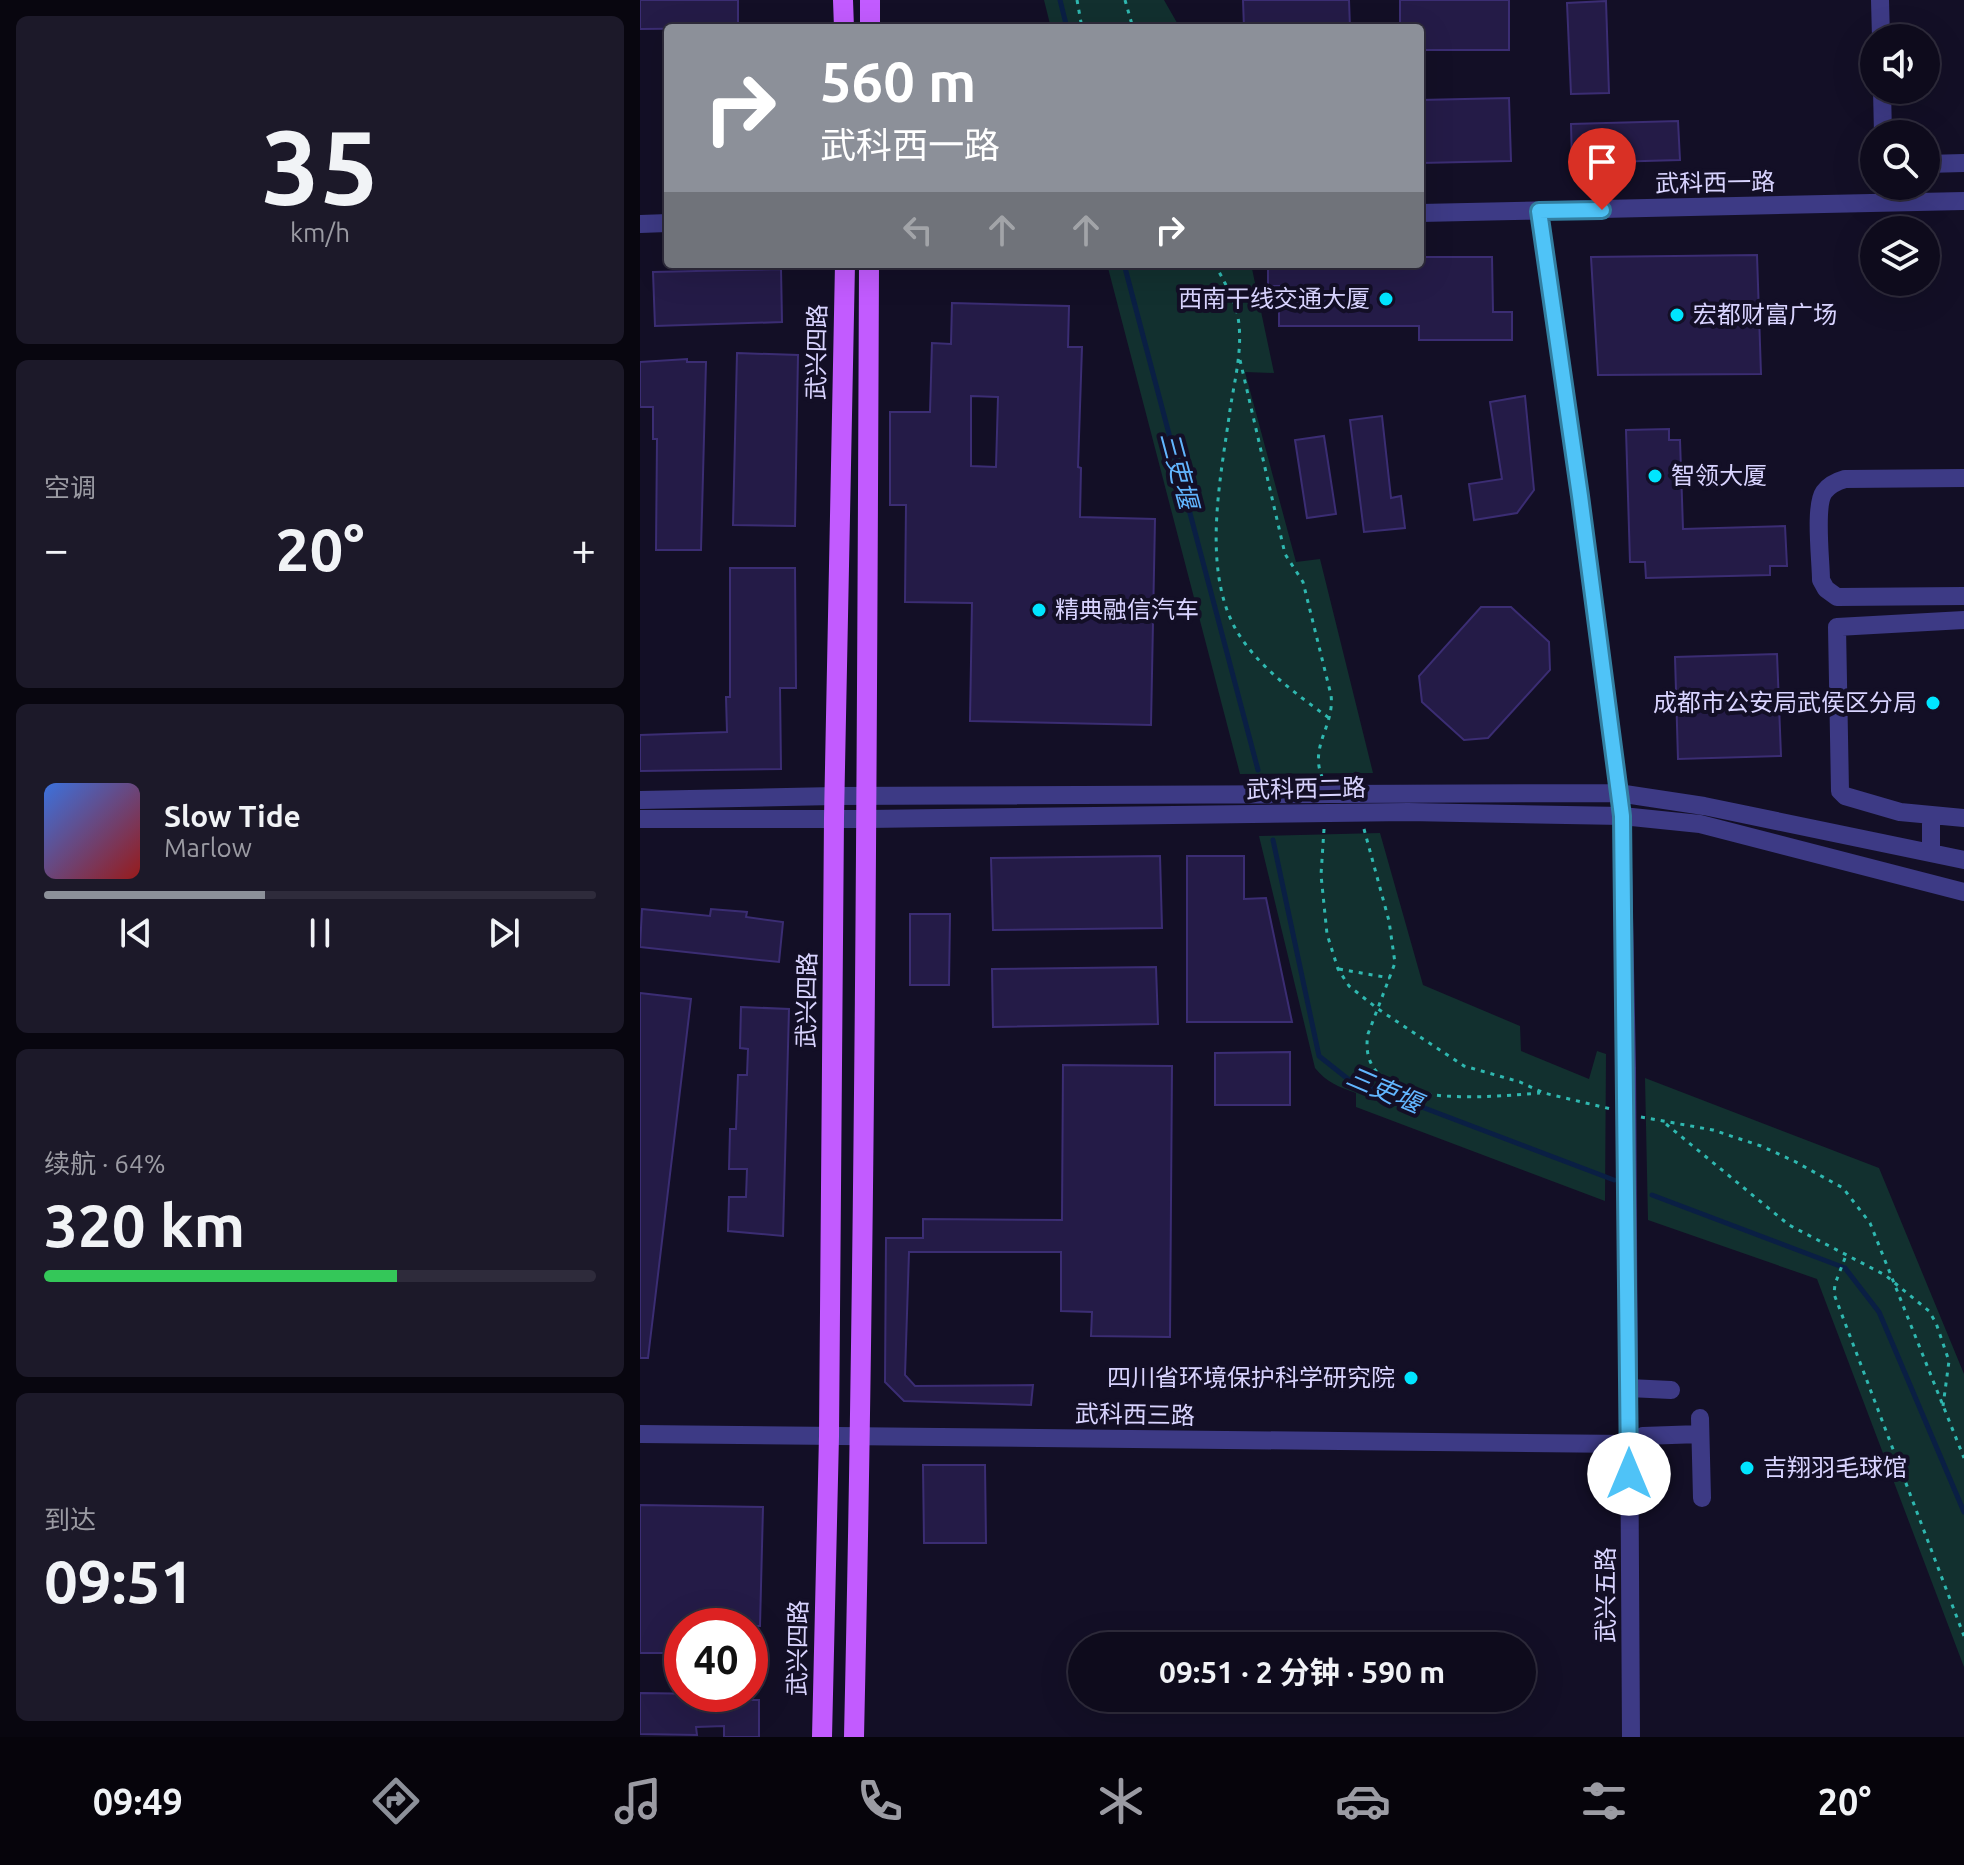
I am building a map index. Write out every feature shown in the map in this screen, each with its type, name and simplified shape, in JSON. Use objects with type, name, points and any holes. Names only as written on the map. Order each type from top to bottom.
[{"type":"main road","points":[[843,0],[844,24]]},
{"type":"main road","points":[[870,0],[870,24]]},
{"type":"main road","name":"武兴四路","points":[[822,1737],[845,268]]},
{"type":"main road","points":[[854,1737],[867,819],[869,268]]},
{"type":"street","points":[[1880,0],[1881,24]]},
{"type":"street","points":[[1940,164],[1964,163]]},
{"type":"street","name":"武科西一路","points":[[1424,213],[1539,211],[1860,195]]},
{"type":"street","name":"武科西一路","points":[[1940,199],[1964,201]]},
{"type":"street","name":"武兴五路","points":[[1539,211],[1622,816],[1631,1737]]},
{"type":"street","points":[[640,224],[664,223]]},
{"type":"street","points":[[1964,478],[1845,479],[1823,492],[1819,506],[1821,580],[1826,589],[1837,597],[1964,596]]},
{"type":"street","points":[[1964,620],[1837,627],[1840,791],[1845,796],[1906,813],[1964,818]]},
{"type":"street","name":"武科西二路","points":[[640,800],[835,796],[1618,793],[1704,806],[1964,860]]},
{"type":"street","name":"武科西二路","points":[[640,819],[1359,813],[1622,816],[1700,824],[1964,892]]},
{"type":"street","points":[[1906,813],[1907,848]]},
{"type":"street","points":[[1931,815],[1931,853]]},
{"type":"street","points":[[1629,1388],[1671,1390]]},
{"type":"street","name":"武科西三路","points":[[640,1434],[1629,1444],[1643,1436],[1700,1426],[1702,1498]]},
{"type":"path","points":[[1077,0],[1081,24]]},
{"type":"path","points":[[1125,0],[1132,24]]},
{"type":"path","points":[[1217,268],[1236,309],[1240,359],[1285,554],[1303,582],[1331,695],[1332,706],[1316,765],[1334,795]]},
{"type":"path","points":[[1240,359],[1216,529],[1215,547],[1225,600],[1234,626],[1249,647],[1299,696],[1329,718]]},
{"type":"path","points":[[1359,813],[1389,921],[1395,963],[1366,1045],[1370,1061],[1385,1080],[1414,1092],[1490,1097],[1544,1093]]},
{"type":"path","points":[[1338,969],[1390,978]]},
{"type":"path","points":[[1666,1123],[1789,1225],[1845,1258],[1885,1275],[1929,1311],[1949,1361],[1943,1406]]},
{"type":"path","points":[[1845,1258],[1834,1294],[1964,1636]]},
{"type":"green space","points":[[1044,0],[1164,0],[1178,24],[1050,24]]},
{"type":"green space","points":[[1108,268],[1252,268],[1274,373],[1245,372],[1296,562],[1320,559],[1373,773],[1240,774]]},
{"type":"green space","points":[[1380,833],[1423,985],[1520,1026],[1521,1051],[1589,1079],[1597,1051],[1606,1054],[1605,1201],[1356,1107],[1356,1093],[1333,1084],[1315,1068],[1259,836]]},
{"type":"green space","points":[[1645,1078],[1879,1168],[1964,1374],[1964,1667],[1817,1279],[1648,1220]]},
{"type":"building","points":[[640,0],[738,0],[738,24],[664,24],[664,29],[640,29]]},
{"type":"building","points":[[1243,0],[1349,0],[1350,24],[1244,24]]},
{"type":"building","points":[[1400,0],[1509,0],[1509,50],[1424,50],[1424,24],[1400,24]]},
{"type":"building","points":[[1606,1],[1609,93],[1571,94],[1567,3]]},
{"type":"building","points":[[1509,98],[1511,161],[1424,163],[1424,100]]},
{"type":"building","points":[[1678,121],[1680,160],[1572,163],[1571,124]]},
{"type":"building","name":"宏都财富广场","points":[[1757,255],[1761,374],[1598,375],[1591,257]]},
{"type":"building","name":"西南干线交通大厦","points":[[1424,257],[1492,257],[1493,312],[1512,312],[1512,340],[1419,340],[1419,326],[1279,326],[1279,286],[1268,286],[1268,268],[1424,268]]},
{"type":"building","points":[[781,269],[782,322],[655,326],[653,272]]},
{"type":"building","points":[[952,303],[1069,306],[1068,347],[1082,347],[1078,467],[1081,468],[1080,517],[1155,519],[1151,725],[970,721],[972,603],[905,602],[906,505],[890,505],[890,412],[930,412],[932,343],[951,344]],"holes":[[[971,396],[998,397],[996,467],[971,466]]]},
{"type":"building","points":[[737,353],[798,355],[795,526],[733,525]]},
{"type":"building","points":[[687,359],[687,362],[706,362],[701,550],[656,550],[657,439],[653,439],[653,407],[640,407],[640,362]]},
{"type":"building","points":[[1525,396],[1534,490],[1517,513],[1474,520],[1469,484],[1502,479],[1490,402]]},
{"type":"building","points":[[1382,416],[1391,498],[1401,496],[1405,528],[1364,532],[1350,420]]},
{"type":"building","name":"智领大厦","points":[[1669,429],[1669,440],[1680,440],[1683,529],[1785,526],[1787,566],[1770,566],[1770,575],[1646,578],[1645,562],[1630,562],[1626,430]]},
{"type":"building","points":[[1324,436],[1336,514],[1307,518],[1295,440]]},
{"type":"building","points":[[730,568],[795,568],[796,688],[780,688],[781,769],[640,771],[640,735],[727,732]]},
{"type":"building","points":[[1481,607],[1511,607],[1549,642],[1550,670],[1488,738],[1464,740],[1422,702],[1419,676]]},
{"type":"building","points":[[1777,654],[1781,756],[1678,759],[1675,657]]},
{"type":"building","points":[[1160,856],[1162,928],[993,930],[991,858]]},
{"type":"building","points":[[1187,856],[1244,856],[1244,899],[1266,898],[1292,1022],[1187,1022]]},
{"type":"building","points":[[642,909],[710,916],[711,909],[747,912],[746,917],[783,922],[779,962],[640,947]]},
{"type":"building","points":[[910,914],[950,914],[949,985],[910,985]]},
{"type":"building","points":[[1156,967],[1158,1024],[993,1027],[992,969]]},
{"type":"building","points":[[640,993],[691,999],[648,1358],[640,1358]]},
{"type":"building","points":[[741,1007],[789,1009],[783,1236],[728,1231],[729,1197],[746,1197],[747,1169],[729,1169],[730,1129],[736,1129],[738,1075],[747,1075],[748,1049],[740,1048]]},
{"type":"building","points":[[1290,1052],[1290,1105],[1215,1105],[1215,1053]]},
{"type":"building","points":[[1063,1065],[1172,1066],[1170,1337],[1091,1336],[1092,1312],[1061,1311],[1061,1252],[909,1252],[905,1375],[915,1386],[1033,1385],[1031,1405],[904,1401],[885,1382],[886,1238],[923,1238],[923,1219],[1062,1220]]},
{"type":"building","points":[[923,1465],[985,1465],[986,1543],[924,1543]]},
{"type":"building","points":[[640,1505],[763,1507],[760,1608],[664,1608],[664,1653],[640,1653]]},
{"type":"building","points":[[640,1693],[664,1693],[664,1712],[759,1712],[759,1737],[724,1737],[724,1726],[696,1727],[697,1735],[640,1734]]},
{"type":"waterway","name":"三吏堰","points":[[1060,0],[1066,24]]},
{"type":"waterway","name":"三吏堰","points":[[1125,268],[1258,770]]},
{"type":"waterway","name":"三吏堰","points":[[1273,840],[1319,1056],[1348,1079],[1614,1180]]},
{"type":"waterway","name":"三吏堰","points":[[1652,1195],[1845,1268],[1879,1312],[1964,1512]]},
{"type":"place","name":"西南干线交通大厦","points":[[1386,299]]},
{"type":"place","name":"宏都财富广场","points":[[1677,315]]},
{"type":"place","name":"智领大厦","points":[[1655,476]]},
{"type":"place","name":"精典融信汽车","points":[[1039,610]]},
{"type":"place","name":"成都市公安局武侯区分局","points":[[1933,703]]},
{"type":"place","name":"四川省环境保护科学研究院","points":[[1411,1378]]},
{"type":"place","name":"吉翔羽毛球馆","points":[[1747,1468]]},
{"type":"route","points":[[1602,210],[1539,211],[1622,816],[1629,1474]]}]
